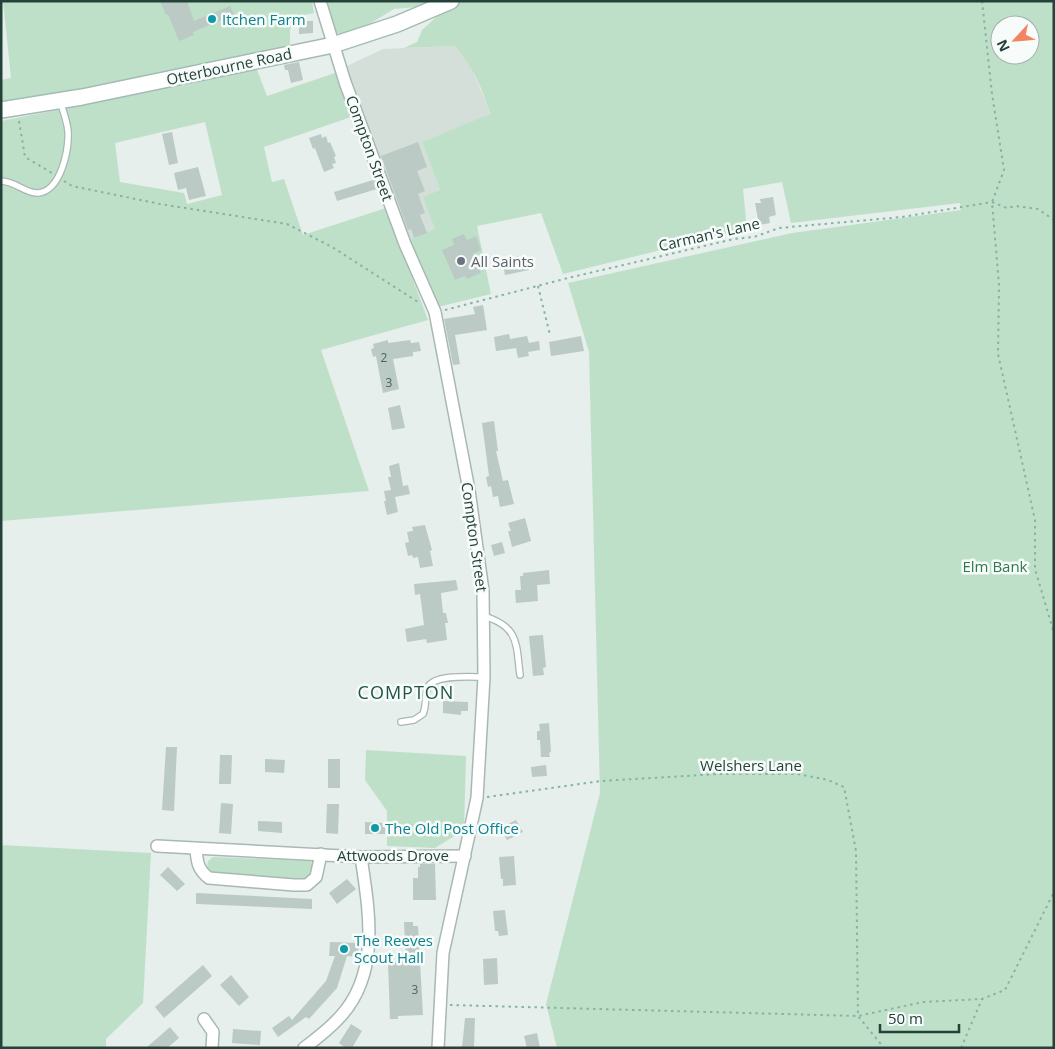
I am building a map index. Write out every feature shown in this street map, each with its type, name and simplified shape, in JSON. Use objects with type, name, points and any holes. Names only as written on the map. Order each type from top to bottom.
[{"type":"street","name":"Compton Street","points":[[320,1],[333,45],[405,244],[435,312],[469,490],[483,592],[484,676],[477,798],[443,953],[438,1048]]},
{"type":"street","name":"Otterbourne Road","points":[[1,110],[60,100],[333,45],[397,24],[451,1]]},
{"type":"street","name":"Attwoods Drove","points":[[157,846],[361,857],[465,856]]},
{"type":"street","name":"Attwoods Drove","points":[[196,849],[201,873],[208,878],[294,885],[307,884],[316,878],[321,854]]},
{"type":"street","points":[[304,1048],[340,1018],[356,996],[362,980],[367,962],[370,933],[368,900],[361,857]]},
{"type":"street","points":[[204,1018],[213,1032],[212,1048]]},
{"type":"lane","points":[[1,182],[8,181],[33,193],[40,193],[46,191],[58,177],[66,156],[68,144],[68,130],[60,100]]},
{"type":"lane","points":[[484,616],[497,620],[510,629],[517,645],[520,675]]},
{"type":"lane","points":[[401,722],[414,720],[423,714],[426,704],[426,692],[430,684],[445,678],[484,676]]},
{"type":"path","points":[[982,1],[992,94],[1004,170],[992,202],[999,285],[998,354],[1035,520],[1035,569],[1054,633]]},
{"type":"path","points":[[17,108],[25,157],[72,186],[160,204],[287,224],[332,247],[435,312]]},
{"type":"path","name":"Carman's Lane","points":[[435,312],[734,239],[754,237],[779,228],[902,217],[992,202],[1007,208],[1016,206],[1038,209],[1054,220]]},
{"type":"path","points":[[538,286],[550,335]]},
{"type":"path","name":"Welshers Lane","points":[[477,798],[600,781],[719,774],[798,774],[828,780],[844,787],[856,851],[858,1016]]},
{"type":"path","points":[[440,1005],[858,1016],[923,1002],[982,999],[1005,990],[1054,892]]},
{"type":"path","points":[[962,1048],[982,999]]},
{"type":"path","points":[[858,1016],[884,1048]]},
{"type":"shaded area","points":[[455,46],[468,61],[490,115],[422,142],[440,190],[435,230],[409,240],[354,92],[347,66],[383,49]]},
{"type":"green space","points":[[3,1],[312,1],[314,13],[298,16],[292,20],[290,47],[100,88],[1,104],[1,80],[11,78]]},
{"type":"green space","points":[[325,1],[432,1],[417,7],[394,9],[361,29],[346,34],[334,33]]},
{"type":"green space","name":"Elm Bank","points":[[454,1],[1054,1],[1054,1048],[557,1048],[546,1004],[600,793],[589,352],[568,283],[792,233],[961,210],[960,203],[791,223],[782,182],[743,189],[747,229],[563,274],[541,213],[477,226],[491,294],[438,307],[409,240],[435,229],[423,197],[440,190],[422,142],[490,114],[476,78],[455,46],[404,48],[417,42],[422,30]]},
{"type":"green space","points":[[256,67],[267,96],[335,73],[351,117],[264,147],[272,182],[284,179],[303,235],[386,208],[428,320],[321,350],[369,491],[1,521],[1,121],[186,85]],"holes":[[[205,122],[222,195],[187,204],[184,193],[120,182],[115,143]]]},
{"type":"green space","points":[[366,750],[466,756],[464,830],[435,848],[387,846],[387,811],[365,780]]},
{"type":"green space","points":[[1,845],[151,853],[143,1003],[106,1039],[106,1048],[1,1048]]},
{"type":"green space","points":[[213,857],[311,861],[314,872],[307,879],[212,874],[207,870],[208,861]]},
{"type":"building","name":"Itchen Farm","points":[[160,1],[187,1],[194,21],[230,6],[234,15],[193,32],[194,35],[179,41],[168,14],[166,15]]},
{"type":"building","points":[[299,21],[313,21],[313,33],[299,34]]},
{"type":"building","points":[[299,62],[303,80],[291,83],[288,70],[285,70],[284,65]]},
{"type":"building","points":[[172,132],[178,163],[169,165],[162,134]]},
{"type":"building","points":[[321,134],[322,138],[326,136],[336,156],[334,157],[336,163],[332,164],[334,168],[324,172],[309,138]]},
{"type":"building","points":[[418,142],[427,167],[417,171],[425,191],[418,194],[425,213],[420,215],[427,233],[414,238],[411,229],[408,230],[381,156]]},
{"type":"building","points":[[198,167],[206,196],[189,200],[186,188],[178,190],[174,173]]},
{"type":"building","points":[[373,180],[377,189],[337,201],[334,192]]},
{"type":"building","points":[[773,197],[776,215],[769,217],[770,223],[759,225],[755,203],[761,203],[760,199]]},
{"type":"building","name":"All Saints","points":[[464,234],[467,240],[476,236],[481,250],[473,254],[481,273],[467,279],[465,276],[455,280],[442,250],[454,245],[452,239]]},
{"type":"building","points":[[518,256],[519,260],[526,259],[529,270],[505,275],[502,259]]},
{"type":"building","points":[[483,305],[487,330],[455,335],[460,364],[453,365],[444,319],[475,314],[473,307]]},
{"type":"building","points":[[509,334],[510,339],[527,336],[529,343],[539,341],[540,350],[528,352],[529,356],[518,358],[516,348],[496,351],[494,337]]},
{"type":"building","points":[[581,336],[584,351],[551,356],[549,342]]},
{"type":"building","points":[[388,340],[388,343],[410,340],[411,343],[419,342],[421,351],[413,352],[413,356],[393,359],[399,389],[383,393],[376,356],[373,357],[371,349],[374,348],[373,344]]},
{"type":"building","points":[[400,405],[405,428],[392,430],[388,408]]},
{"type":"building","points":[[494,421],[498,451],[496,451],[503,481],[508,480],[514,504],[500,507],[498,496],[493,497],[491,486],[488,487],[486,477],[489,476],[482,423]]},
{"type":"building","points":[[399,463],[403,486],[408,485],[410,494],[395,497],[398,512],[387,515],[384,491],[391,490],[388,477],[391,477],[389,466]]},
{"type":"building","points":[[525,518],[531,541],[512,547],[508,531],[511,531],[508,523]]},
{"type":"building","points":[[425,525],[432,550],[430,551],[433,566],[420,568],[418,557],[408,556],[405,543],[409,542],[407,532],[413,531],[412,527]]},
{"type":"building","points":[[502,542],[505,553],[494,556],[491,545]]},
{"type":"building","points":[[549,570],[550,584],[537,585],[538,601],[516,603],[515,590],[521,590],[520,576],[523,576],[523,573]]},
{"type":"building","points":[[456,580],[458,590],[441,593],[443,613],[446,613],[448,623],[445,623],[447,640],[427,643],[426,639],[407,642],[405,629],[424,625],[420,594],[415,595],[414,584]]},
{"type":"building","points":[[543,635],[546,667],[543,668],[544,675],[533,676],[529,636]]},
{"type":"building","points":[[443,701],[468,702],[468,711],[461,711],[461,715],[443,713]]},
{"type":"building","points":[[549,723],[550,757],[541,757],[540,740],[537,740],[537,731],[540,731],[539,724]]},
{"type":"building","points":[[166,747],[177,747],[174,811],[162,810]]},
{"type":"building","points":[[220,755],[232,755],[231,784],[219,784]]},
{"type":"building","points":[[265,759],[285,760],[284,773],[265,772]]},
{"type":"building","points":[[328,759],[340,759],[340,788],[328,788]]},
{"type":"building","points":[[546,765],[547,776],[532,777],[531,767]]},
{"type":"building","points":[[221,803],[233,804],[231,834],[219,833]]},
{"type":"building","points":[[327,804],[339,804],[338,834],[326,833]]},
{"type":"building","points":[[516,820],[523,832],[507,840],[500,828]]},
{"type":"building","points":[[258,821],[282,822],[282,833],[258,831]]},
{"type":"building","name":"The Old Post Office","points":[[365,822],[385,823],[385,834],[365,834]]},
{"type":"building","points":[[514,856],[516,885],[503,886],[499,857]]},
{"type":"building","points":[[420,864],[435,864],[436,900],[413,900],[413,878],[418,878],[418,867],[420,867]]},
{"type":"building","points":[[168,867],[185,884],[177,891],[160,875]]},
{"type":"building","points":[[347,879],[356,889],[337,904],[329,893]]},
{"type":"building","points":[[196,893],[312,899],[312,909],[196,904]]},
{"type":"building","points":[[505,910],[508,935],[499,936],[498,931],[495,931],[493,911]]},
{"type":"building","points":[[404,922],[413,922],[413,926],[418,926],[423,1015],[398,1016],[398,1019],[390,1019],[388,962],[406,961]]},
{"type":"building","points":[[330,942],[359,943],[358,957],[347,956],[337,988],[309,1019],[306,1017],[278,1037],[272,1028],[289,1016],[292,1020],[326,981],[335,956],[329,956]]},
{"type":"building","points":[[497,958],[498,984],[484,985],[483,959]]},
{"type":"building","points":[[203,965],[212,976],[164,1018],[155,1007]]},
{"type":"building","points":[[231,975],[249,997],[239,1006],[220,985]]},
{"type":"building","points":[[465,1018],[475,1018],[474,1048],[462,1048]]},
{"type":"building","points":[[351,1024],[362,1031],[352,1048],[346,1048],[339,1043]]},
{"type":"building","points":[[170,1027],[179,1038],[167,1048],[146,1048]]},
{"type":"building","points":[[233,1029],[261,1031],[260,1045],[232,1043]]},
{"type":"building","points":[[537,1033],[540,1048],[527,1048],[524,1036]]},
{"type":"place","name":"Itchen Farm","points":[[212,19]]},
{"type":"place","name":"All Saints","points":[[461,261]]},
{"type":"place","name":"The Old Post Office","points":[[375,828]]},
{"type":"place","name":"The Reeves Scout Hall","points":[[344,949]]},
{"type":"district","name":"COMPTON","points":[[406,692]]}]
